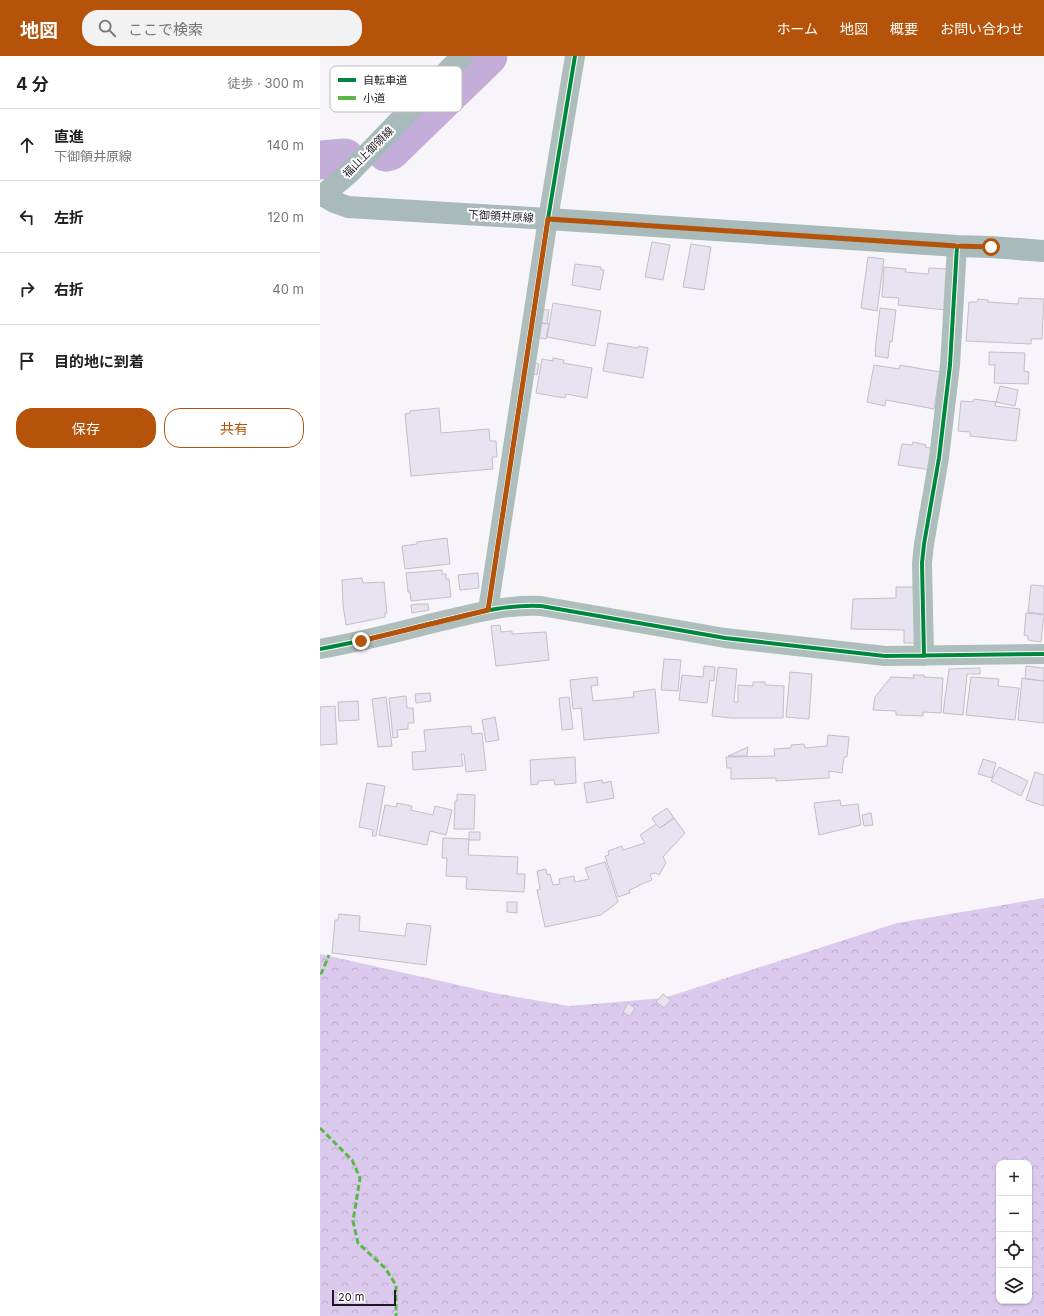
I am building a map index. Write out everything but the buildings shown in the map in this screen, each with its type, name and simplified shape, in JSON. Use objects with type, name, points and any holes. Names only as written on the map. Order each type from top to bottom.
[{"type":"main road","name":"福山上御領線","points":[[452,66],[462,56]]},
{"type":"main road","name":"福山上御領線","points":[[321,196],[349,173],[408,112]]},
{"type":"main road","name":"下御領井原線","points":[[321,196],[348,207],[1044,251]]},
{"type":"street","points":[[488,610],[574,56]]},
{"type":"street","points":[[924,656],[922,556],[938,458],[950,365],[957,246]]},
{"type":"street","points":[[320,649],[361,641],[488,610],[526,605],[540,606],[725,638],[885,656],[1044,654]]},
{"type":"green space","points":[[1044,898],[1044,1316],[320,1316],[320,954],[494,993],[569,1006],[664,998],[897,923]]},
{"type":"waterway","points":[[462,81],[488,56]]},
{"type":"waterway","points":[[386,152],[390,151],[430,112]]},
{"type":"waterway","points":[[320,160],[345,158]]},
{"type":"marked path","points":[[320,974],[329,955]]},
{"type":"marked path","points":[[320,1128],[352,1160],[360,1178],[353,1221],[358,1243],[385,1268],[396,1285],[396,1316]]},
{"type":"cycle path","points":[[488,610],[548,219],[575,56]]},
{"type":"cycle path","points":[[924,656],[922,563],[939,458],[950,365],[957,246]]},
{"type":"cycle path","points":[[320,649],[500,608],[541,606],[725,638],[885,656],[1044,654]]},
{"type":"route","points":[[361,641],[488,610],[548,219],[991,247]]}]
